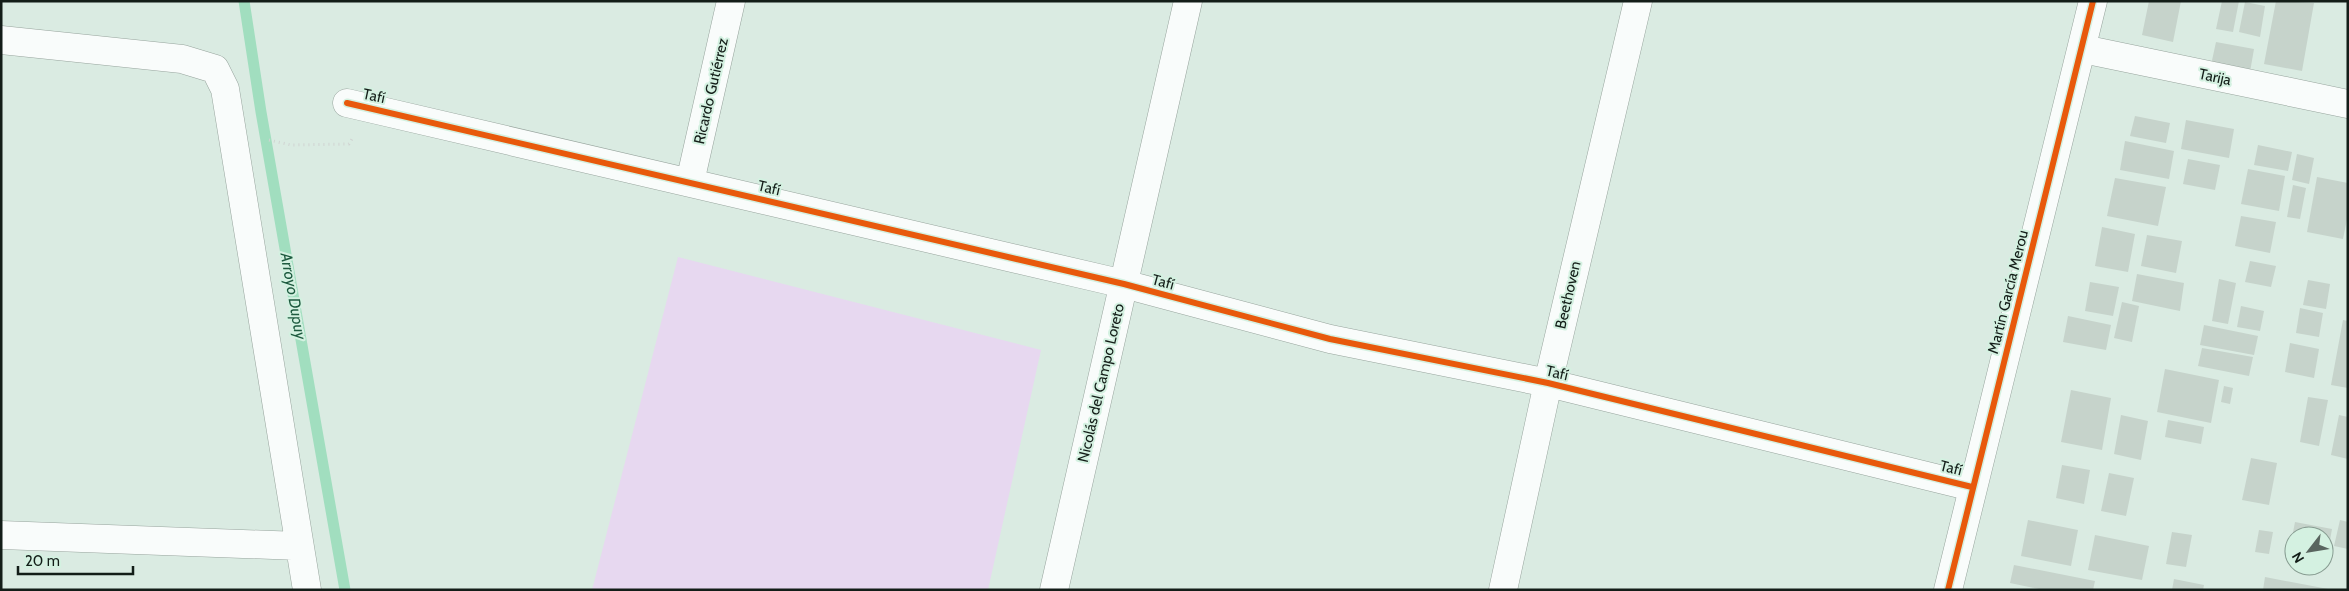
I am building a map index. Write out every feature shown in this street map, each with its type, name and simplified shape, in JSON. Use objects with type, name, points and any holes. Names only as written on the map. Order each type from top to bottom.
[{"type":"street","name":"Ricardo Gutiérrez","points":[[690,182],[731,1]]},
{"type":"street","name":"Nicolás del Campo Loreto","points":[[1054,590],[1188,1]]},
{"type":"street","name":"Beethoven","points":[[1503,590],[1548,383],[1638,1]]},
{"type":"street","name":"Martín García Merou","points":[[1948,590],[1972,486],[2083,49],[2093,1]]},
{"type":"street","points":[[1,40],[182,59],[214,69],[225,90],[307,590]]},
{"type":"street","name":"Tarija","points":[[2083,49],[2348,104]]},
{"type":"street","name":"Tafí","points":[[347,103],[1124,284],[1330,339],[1548,383],[1972,486]]},
{"type":"street","points":[[1,535],[299,546]]},
{"type":"shaded area","points":[[678,257],[1041,350],[988,590],[592,590]]},
{"type":"building","points":[[2149,1],[2181,1],[2173,42],[2142,35]]},
{"type":"building","points":[[2222,1],[2239,1],[2233,32],[2216,29]]},
{"type":"building","points":[[2276,1],[2314,3],[2302,71],[2264,64]]},
{"type":"building","points":[[2245,2],[2265,6],[2260,37],[2239,32]]},
{"type":"building","points":[[2216,42],[2254,49],[2250,72],[2211,65]]},
{"type":"building","points":[[2135,116],[2170,123],[2166,143],[2130,136]]},
{"type":"building","points":[[2186,120],[2234,129],[2229,158],[2181,149]]},
{"type":"building","points":[[2125,141],[2174,151],[2169,179],[2120,170]]},
{"type":"building","points":[[2258,145],[2292,152],[2288,171],[2254,165]]},
{"type":"building","points":[[2297,154],[2314,158],[2309,184],[2292,180]]},
{"type":"building","points":[[2188,159],[2220,165],[2215,190],[2183,184]]},
{"type":"building","points":[[2248,169],[2285,176],[2279,211],[2241,204]]},
{"type":"building","points":[[2317,177],[2348,183],[2348,214],[2343,239],[2307,232]]},
{"type":"building","points":[[2115,178],[2166,187],[2158,226],[2107,216]]},
{"type":"building","points":[[2293,185],[2306,188],[2300,219],[2287,217]]},
{"type":"building","points":[[2241,216],[2276,222],[2270,253],[2235,246]]},
{"type":"building","points":[[2102,227],[2135,234],[2128,272],[2095,266]]},
{"type":"building","points":[[2147,235],[2182,241],[2176,273],[2141,266]]},
{"type":"building","points":[[2250,261],[2276,266],[2271,287],[2245,282]]},
{"type":"building","points":[[2137,274],[2184,283],[2180,311],[2132,301]]},
{"type":"building","points":[[2219,279],[2236,283],[2228,324],[2212,321]]},
{"type":"building","points":[[2308,280],[2330,284],[2326,309],[2303,305]]},
{"type":"building","points":[[2090,282],[2119,287],[2113,316],[2085,311]]},
{"type":"building","points":[[2122,302],[2139,306],[2132,342],[2114,338]]},
{"type":"building","points":[[2241,306],[2264,311],[2260,331],[2237,327]]},
{"type":"building","points":[[2300,308],[2323,313],[2319,337],[2296,333]]},
{"type":"building","points":[[2068,316],[2111,325],[2106,350],[2063,342]]},
{"type":"building","points":[[2343,320],[2348,321],[2348,388],[2331,385]]},
{"type":"building","points":[[2204,325],[2258,336],[2254,355],[2200,345]]},
{"type":"building","points":[[2290,343],[2319,349],[2314,378],[2285,372]]},
{"type":"building","points":[[2202,348],[2253,357],[2249,376],[2198,366]]},
{"type":"building","points":[[2165,369],[2219,380],[2211,423],[2157,412]]},
{"type":"building","points":[[2224,386],[2233,388],[2230,404],[2221,402]]},
{"type":"building","points":[[2071,390],[2111,398],[2102,450],[2061,442]]},
{"type":"building","points":[[2308,397],[2328,400],[2319,446],[2300,442]]},
{"type":"building","points":[[2121,415],[2148,421],[2141,460],[2114,454]]},
{"type":"building","points":[[2339,415],[2348,417],[2348,459],[2331,455]]},
{"type":"building","points":[[2168,420],[2204,427],[2201,444],[2165,437]]},
{"type":"building","points":[[2251,458],[2277,463],[2269,505],[2242,500]]},
{"type":"building","points":[[2062,465],[2090,470],[2084,504],[2056,498]]},
{"type":"building","points":[[2109,473],[2134,478],[2126,516],[2101,511]]},
{"type":"building","points":[[2028,520],[2078,530],[2071,566],[2021,556]]},
{"type":"building","points":[[2340,520],[2348,522],[2348,549],[2334,546]]},
{"type":"building","points":[[2295,522],[2316,526],[2294,526]]},
{"type":"building","points":[[2259,530],[2273,532],[2269,554],[2255,552]]},
{"type":"building","points":[[2172,532],[2192,535],[2186,567],[2166,564]]},
{"type":"building","points":[[2095,535],[2149,546],[2142,580],[2088,570]]},
{"type":"building","points":[[2014,565],[2095,581],[2093,590],[2044,590],[2010,583]]},
{"type":"building","points":[[2265,577],[2328,589],[2328,590],[2263,590]]},
{"type":"building","points":[[2174,579],[2204,585],[2203,590],[2172,590]]},
{"type":"waterway","name":"Arroyo Dupuy","points":[[244,1],[261,112],[345,590]]},
{"type":"cycle path","points":[[1948,590],[2093,1]]},
{"type":"cycle path","points":[[347,103],[1124,284],[1330,339],[1548,383],[1972,487]]}]
